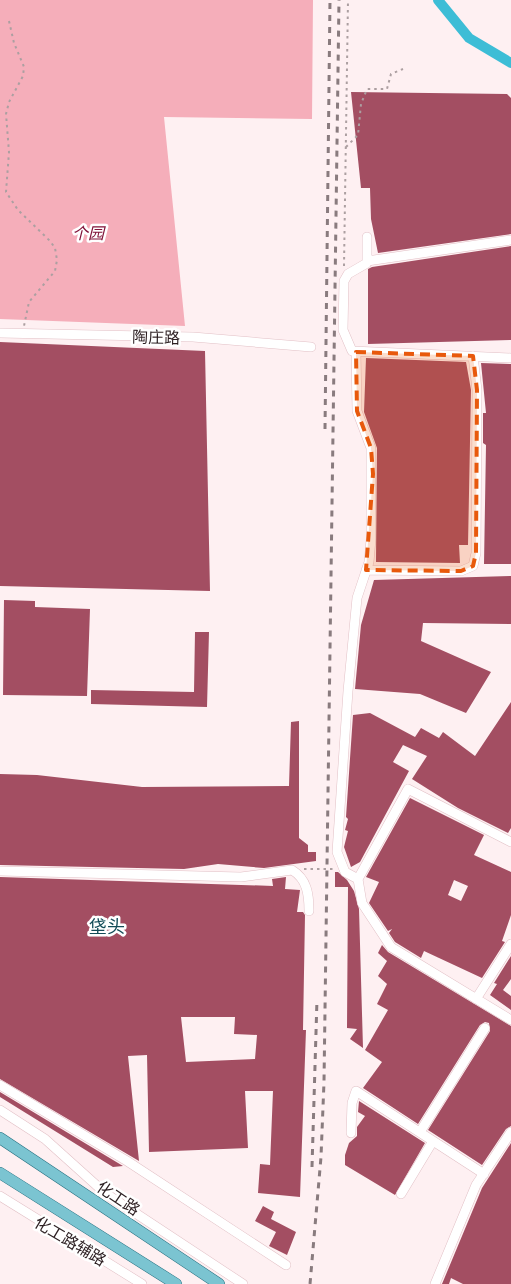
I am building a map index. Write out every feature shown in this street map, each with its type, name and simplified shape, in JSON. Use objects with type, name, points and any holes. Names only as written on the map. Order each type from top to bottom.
[{"type":"main road","name":"化工路","points":[[0,1138],[220,1284]]},
{"type":"main road","points":[[0,1173],[176,1284]]},
{"type":"street","points":[[367,237],[367,261]]},
{"type":"street","points":[[358,879],[345,872],[337,852],[348,691],[357,598],[366,570],[371,539],[373,474],[371,448],[357,411],[354,352],[343,330],[344,281],[348,274],[367,261],[511,240]]},
{"type":"street","name":"陶庄路","points":[[0,333],[193,337],[311,347]]},
{"type":"street","points":[[354,352],[511,358]]},
{"type":"street","points":[[366,570],[461,570],[472,566],[476,553],[478,390],[473,356]]},
{"type":"street","points":[[511,842],[408,789],[358,879],[362,903],[391,947],[511,1020]]},
{"type":"street","points":[[0,871],[241,877],[292,870],[299,874],[304,882],[309,896],[309,911]]},
{"type":"street","points":[[476,999],[511,944]]},
{"type":"street","points":[[420,1132],[485,1028]]},
{"type":"street","points":[[0,1085],[127,1161],[286,1265]]},
{"type":"street","points":[[351,1133],[352,1103],[356,1091],[484,1174]]},
{"type":"street","points":[[0,1110],[44,1139],[106,1193],[243,1284]]},
{"type":"street","points":[[435,1284],[476,1185],[511,1132]]},
{"type":"street","points":[[401,1194],[433,1141]]},
{"type":"street","name":"化工路辅路","points":[[0,1196],[142,1284]]},
{"type":"path","points":[[344,281],[348,0]]},
{"type":"path","points":[[9,21],[14,43],[24,67],[23,76],[9,102],[6,114],[9,163],[6,192],[18,210],[50,241],[57,260],[55,272],[29,302],[23,333]]},
{"type":"path","points":[[346,147],[358,135],[361,104],[367,89],[387,89],[391,74],[403,69]]},
{"type":"path","points":[[292,870],[320,868],[345,872]]},
{"type":"highlighted area","points":[[356,352],[473,356],[477,390],[476,553],[473,566],[461,571],[366,570],[373,474],[371,448],[357,411]]},
{"type":"green space","name":"个园","points":[[0,0],[313,0],[312,119],[164,117],[185,326],[0,319]]},
{"type":"building","points":[[351,92],[507,94],[511,98],[511,234],[378,253],[371,219],[370,188],[361,188]]},
{"type":"building","points":[[511,246],[511,340],[368,344],[368,269]]},
{"type":"building","points":[[0,342],[205,351],[210,591],[0,586]]},
{"type":"building","points":[[366,358],[466,362],[471,390],[468,545],[459,545],[460,563],[376,562],[377,448],[364,412]]},
{"type":"building","points":[[481,363],[511,364],[511,564],[484,564],[486,445],[483,443],[483,413],[486,413]]},
{"type":"building","points":[[511,576],[511,624],[423,623],[421,641],[491,672],[466,713],[420,694],[355,689],[361,625],[374,580]]},
{"type":"building","points":[[4,600],[35,601],[35,607],[90,609],[87,696],[3,695]]},
{"type":"building","points":[[195,632],[209,632],[207,707],[91,704],[91,690],[194,692]]},
{"type":"building","points":[[511,702],[511,828],[508,833],[458,808],[412,779],[427,756],[403,745],[393,762],[409,771],[360,862],[351,867],[344,847],[348,831],[345,830],[348,819],[346,817],[353,715],[370,713],[415,737],[421,728],[439,738],[443,732],[475,756]]},
{"type":"building","points":[[299,721],[299,838],[308,845],[308,852],[316,852],[316,861],[264,868],[218,864],[184,869],[0,865],[0,774],[37,775],[142,787],[289,786],[291,722]]},
{"type":"building","points":[[410,798],[484,835],[474,855],[511,872],[511,915],[502,941],[505,942],[482,978],[424,951],[421,958],[395,942],[389,933],[392,929],[388,931],[369,903],[379,882],[366,877]],"holes":[[[454,880],[468,886],[461,901],[448,895]]]},
{"type":"building","points":[[335,872],[338,872],[347,880],[354,891],[359,909],[363,1048],[350,1039],[357,1029],[347,1028],[348,887],[335,887]]},
{"type":"building","points":[[0,877],[273,886],[272,879],[286,877],[285,889],[300,890],[297,912],[303,912],[305,915],[303,1030],[306,1030],[300,1197],[258,1193],[260,1164],[270,1165],[273,1091],[245,1091],[248,1148],[149,1152],[147,1055],[128,1056],[139,1161],[0,1079]],"holes":[[[181,1017],[235,1017],[234,1034],[257,1035],[255,1059],[186,1062]]]},
{"type":"building","points":[[382,945],[388,952],[511,1026],[511,1126],[506,1129],[482,1165],[428,1130],[490,1031],[489,1023],[485,1022],[480,1025],[418,1124],[363,1088],[382,1062],[365,1050],[388,1010],[377,1004],[387,984],[378,976],[387,961],[378,953]]},
{"type":"building","points":[[511,956],[511,979],[503,990],[511,996],[511,1010],[490,995],[497,984],[494,983]]},
{"type":"building","points":[[0,1092],[123,1166],[113,1167],[0,1097]]},
{"type":"building","points":[[359,1101],[425,1143],[395,1195],[345,1165],[345,1155],[349,1143],[357,1136],[357,1127],[365,1116],[358,1112]]},
{"type":"building","points":[[511,1143],[511,1284],[463,1284],[451,1278],[449,1284],[442,1284],[482,1188]]},
{"type":"building","points":[[263,1206],[274,1212],[271,1219],[296,1232],[287,1255],[269,1246],[276,1232],[255,1221]]},
{"type":"waterway","points":[[438,0],[469,38],[511,63]]},
{"type":"railway","points":[[325,429],[330,0]]},
{"type":"railway","points":[[310,1284],[321,1157],[324,1082],[339,0]]},
{"type":"railway","points":[[312,1167],[317,999]]},
{"type":"district","name":"垡头","points":[[107,925]]}]
